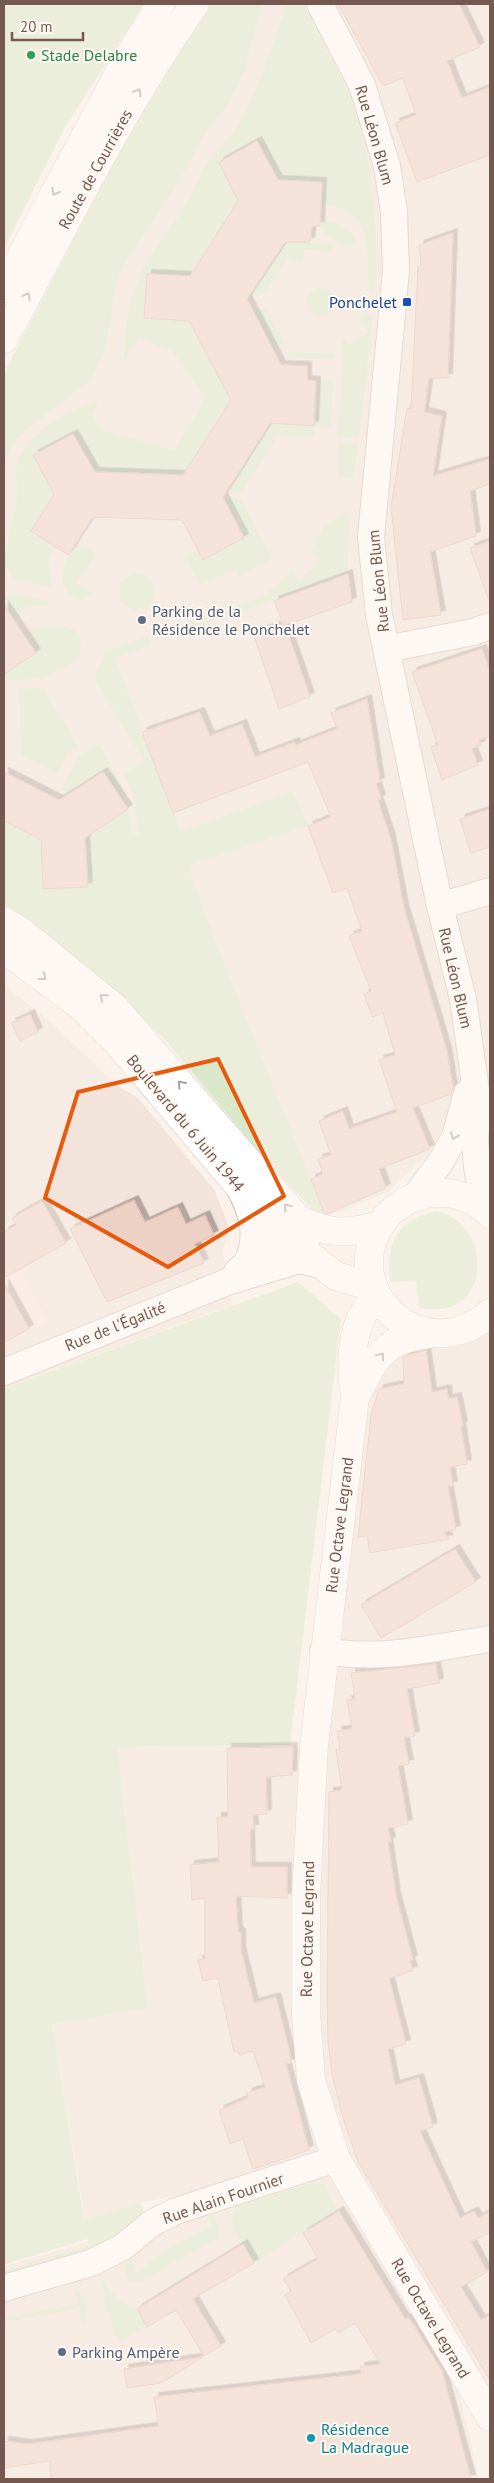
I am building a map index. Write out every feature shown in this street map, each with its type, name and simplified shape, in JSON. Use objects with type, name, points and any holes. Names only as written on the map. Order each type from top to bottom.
[{"type":"main road","name":"Route de Courrières","points":[[4,288],[120,71],[162,4]]},
{"type":"main road","name":"Route de Courrières","points":[[4,339],[96,164],[168,44],[195,4]]},
{"type":"main road","name":"Boulevard du 6 Juin 1944","points":[[4,921],[31,939],[114,1006],[298,1219],[320,1230],[344,1232],[380,1225]]},
{"type":"main road","name":"Boulevard du 6 Juin 1944","points":[[4,948],[82,1007],[117,1042],[237,1184],[290,1240],[336,1276],[375,1291]]},
{"type":"main road","points":[[487,1211],[470,1199],[452,1194],[428,1193],[414,1198],[397,1207],[380,1225],[371,1246],[369,1262],[375,1291],[385,1308],[399,1321],[413,1328],[431,1333],[451,1333],[467,1329],[487,1318]]},
{"type":"main road","name":"Rue Octave Legrand","points":[[375,1291],[361,1317],[355,1337],[351,1371],[355,1396],[314,1746],[306,1887],[306,2014],[311,2080],[336,2159],[490,2417]]},
{"type":"main road","name":"Rue Octave Legrand","points":[[355,1396],[371,1369],[388,1347],[400,1341],[431,1333]]},
{"type":"street","name":"Rue Léon Blum","points":[[320,4],[362,85],[387,166],[394,212],[396,271],[371,537],[379,615],[440,906],[462,998],[475,1074],[478,1105],[476,1139],[483,1166],[487,1211]]},
{"type":"street","points":[[386,649],[473,632],[490,626]]},
{"type":"street","points":[[440,906],[490,891]]},
{"type":"street","points":[[414,1198],[435,1170],[455,1137],[466,1094],[475,1074]]},
{"type":"street","points":[[435,1170],[483,1166]]},
{"type":"street","name":"Rue de l'Égalité","points":[[237,1184],[247,1202],[255,1231],[254,1246],[247,1262]]},
{"type":"street","name":"Rue de l'Égalité","points":[[227,1282],[247,1262],[266,1250],[320,1230]]},
{"type":"street","name":"Rue de l'Égalité","points":[[4,1372],[227,1282],[299,1260],[323,1266]]},
{"type":"street","points":[[324,1650],[352,1655],[380,1656],[490,1639]]},
{"type":"street","name":"Rue Alain Fournier","points":[[4,2288],[91,2263],[123,2247],[152,2223],[176,2211],[336,2159]]},
{"type":"highlighted area","points":[[218,1059],[284,1196],[168,1267],[45,1198],[78,1092]]},
{"type":"shaded area","points":[[210,4],[490,4],[490,1170],[460,1089],[436,1142],[427,1154],[389,1191],[329,1216],[320,1217],[269,1164],[162,1036],[112,993],[4,915],[4,373]]},
{"type":"shaded area","points":[[4,985],[51,1022],[115,1084],[138,1098],[215,1191],[229,1227],[223,1252],[232,1305],[4,1389],[4,1343],[48,1322],[4,1238]]},
{"type":"shaded area","points":[[4,1238],[48,1322],[4,1343]]},
{"type":"shaded area","points":[[490,1328],[490,2409],[336,2159],[141,2203],[85,2220],[52,2025],[148,2008],[117,1747],[314,1746],[355,1397],[403,1350],[481,1337]]},
{"type":"shaded area","points":[[334,2170],[456,2380],[479,2479],[4,2479],[4,2266]]},
{"type":"green space","points":[[4,4],[144,4],[64,129],[4,249]]},
{"type":"green space","points":[[210,4],[262,4],[244,71],[227,105],[202,138],[183,174],[124,266],[116,285],[105,350],[91,380],[27,429],[10,449],[5,467],[4,501],[4,373],[155,83]]},
{"type":"green space","points":[[287,4],[303,4],[349,93],[370,168],[377,269],[374,292],[368,288],[367,245],[359,222],[351,213],[321,205],[322,182],[278,180],[219,162],[238,201],[190,276],[147,274],[144,318],[189,321],[231,400],[183,475],[95,472],[73,434],[33,454],[59,488],[31,531],[54,546],[49,559],[52,587],[14,579],[4,566],[4,553],[17,502],[16,469],[20,456],[31,441],[49,424],[74,409],[100,400],[92,414],[103,431],[174,450],[206,398],[172,351],[139,338],[125,361],[124,349],[127,322],[133,294],[149,258],[183,209],[212,156],[238,126],[261,77]]},
{"type":"green space","points":[[320,220],[338,223],[343,226],[351,233],[356,244],[342,246],[322,230]]},
{"type":"green space","points":[[285,242],[332,243],[334,251],[304,250],[303,263],[300,264],[288,257],[266,293],[248,298]]},
{"type":"green space","points":[[321,288],[331,292],[335,302],[331,312],[321,316],[311,312],[307,302],[311,292]]},
{"type":"green space","points":[[266,308],[285,343],[273,349],[254,312]]},
{"type":"green space","points":[[367,313],[373,315],[359,439],[337,438],[341,397],[342,337],[348,346],[368,332],[359,319],[360,316]]},
{"type":"green space","points":[[289,352],[333,354],[333,359],[286,358],[284,355]]},
{"type":"green space","points":[[316,381],[333,381],[331,428],[314,426]]},
{"type":"green space","points":[[270,423],[314,426],[315,437],[278,435],[242,493],[228,489]]},
{"type":"green space","points":[[338,443],[358,444],[353,480],[339,478]]},
{"type":"green space","points":[[223,497],[241,500],[272,558],[239,577],[235,570],[200,585],[185,556],[197,549],[203,560],[244,538]]},
{"type":"green space","points":[[349,512],[348,574],[165,639],[162,631],[247,603],[264,595],[292,572],[301,580],[319,561],[310,551],[322,532],[335,518]]},
{"type":"green space","points":[[76,542],[96,554],[77,584],[92,593],[82,600],[72,595],[66,589],[62,575],[67,558]]},
{"type":"green space","points":[[137,574],[144,575],[150,579],[154,585],[154,599],[150,605],[144,609],[137,610],[130,609],[124,605],[120,599],[119,592],[120,585],[124,579],[130,575]]},
{"type":"green space","points":[[13,594],[49,602],[50,605],[24,608],[4,621],[4,595]]},
{"type":"green space","points":[[50,626],[73,629],[78,632],[81,642],[79,658],[43,679],[4,680],[4,674],[36,653],[22,632]]},
{"type":"green space","points":[[147,636],[150,645],[115,658],[181,832],[293,791],[308,826],[188,866],[219,951],[325,1215],[320,1217],[269,1164],[162,1036],[112,993],[4,915],[4,821],[41,840],[44,889],[88,887],[85,838],[59,800],[64,791],[61,789],[79,756],[99,745],[122,787],[132,834],[139,834],[133,795],[124,773],[144,761],[96,682],[96,670],[107,651]]},
{"type":"green space","points":[[43,688],[79,748],[69,752],[57,773],[21,755],[19,689]]},
{"type":"green space","points":[[436,1211],[455,1219],[468,1233],[476,1250],[477,1269],[473,1287],[461,1301],[444,1309],[419,1308],[416,1281],[390,1282],[390,1256],[392,1245],[402,1228],[422,1215]]},
{"type":"green space","points":[[298,1282],[341,1319],[290,1745],[117,1747],[148,2008],[52,2025],[84,2220],[141,2203],[145,2217],[110,2243],[4,2278],[4,2271],[89,2245],[87,2239],[4,2265],[4,1389]]},
{"type":"green space","points":[[315,2182],[324,2185],[339,2211],[254,2263],[234,2228],[234,2213],[237,2206]]},
{"type":"green space","points":[[207,2213],[214,2216],[220,2230],[219,2238],[139,2282],[128,2280],[124,2268],[131,2257],[134,2274],[173,2246],[211,2226]]},
{"type":"green space","points":[[101,2276],[116,2296],[125,2304],[137,2309],[147,2327],[118,2342],[106,2305]]},
{"type":"green space","points":[[75,2289],[82,2296],[86,2305],[84,2325],[82,2325],[79,2308],[4,2322],[4,2318],[78,2304]]},
{"type":"building","points":[[338,4],[459,4],[480,47],[447,61],[462,98],[490,87],[490,155],[417,182],[395,123],[416,115],[403,78],[383,86]]},
{"type":"building","points":[[257,141],[278,180],[322,182],[320,226],[312,226],[310,242],[285,242],[247,299],[281,365],[307,366],[307,380],[316,381],[314,426],[270,423],[223,497],[244,538],[203,560],[182,520],[93,517],[68,555],[31,531],[54,494],[33,455],[73,434],[95,472],[183,475],[231,400],[189,321],[144,318],[147,274],[190,276],[238,201],[219,162]]},
{"type":"building","points":[[453,233],[448,378],[429,378],[424,412],[442,416],[433,476],[490,459],[490,484],[470,491],[476,536],[430,552],[441,615],[403,620],[391,507],[407,408],[411,409],[418,266],[421,265],[419,245]]},
{"type":"building","points":[[490,541],[490,598],[488,598],[470,548]]},
{"type":"building","points":[[348,574],[352,602],[285,625],[310,697],[279,709],[253,633],[283,624],[274,601]]},
{"type":"building","points":[[4,605],[36,653],[4,674]]},
{"type":"building","points":[[482,649],[490,672],[490,736],[479,740],[481,745],[472,749],[478,765],[442,780],[431,747],[438,745],[412,672]]},
{"type":"building","points":[[367,699],[380,782],[376,783],[381,799],[378,800],[391,839],[404,908],[447,1051],[453,1088],[451,1094],[413,1108],[430,1149],[379,1169],[386,1188],[327,1214],[324,1213],[311,1179],[323,1174],[318,1159],[331,1155],[319,1121],[343,1111],[349,1129],[397,1112],[379,1060],[395,1055],[383,1013],[372,1017],[364,994],[371,991],[349,936],[362,931],[347,888],[333,893],[308,826],[331,817],[308,762],[173,813],[142,732],[200,712],[210,736],[242,724],[255,757],[295,742],[296,745],[337,729],[331,713]]},
{"type":"building","points":[[4,772],[59,800],[103,772],[128,809],[85,838],[88,887],[43,889],[41,840],[4,821]]},
{"type":"building","points":[[490,809],[490,847],[471,853],[460,819]]},
{"type":"building","points":[[30,1014],[38,1032],[20,1041],[11,1023]]},
{"type":"building","points":[[134,1200],[145,1222],[178,1207],[186,1224],[205,1215],[214,1235],[195,1244],[204,1263],[107,1302],[70,1229]]},
{"type":"building","points":[[42,1201],[66,1243],[4,1278],[4,1232],[16,1225],[12,1218]]},
{"type":"building","points":[[4,1283],[29,1329],[4,1343]]},
{"type":"building","points":[[426,1350],[432,1392],[447,1389],[448,1399],[457,1397],[463,1426],[461,1426],[467,1464],[450,1467],[453,1486],[448,1486],[456,1530],[444,1532],[449,1539],[370,1553],[367,1536],[358,1537],[371,1415],[379,1389],[404,1384],[403,1357]]},
{"type":"building","points":[[455,1549],[476,1582],[381,1638],[361,1605]]},
{"type":"building","points":[[436,1664],[439,1683],[407,1689],[415,1736],[404,1737],[409,1764],[398,1766],[408,1824],[388,1828],[391,1842],[388,1842],[396,1896],[413,1960],[410,1960],[413,1971],[389,1978],[406,2044],[388,2049],[395,2085],[419,2078],[433,2127],[420,2131],[460,2218],[474,2211],[478,2218],[490,2212],[490,2232],[471,2242],[487,2272],[461,2287],[481,2320],[490,2315],[490,2380],[358,2162],[342,2115],[332,2074],[328,2041],[329,1792],[342,1790],[336,1750],[340,1749],[337,1731],[352,1729],[347,1700],[355,1699],[351,1673]]},
{"type":"building","points":[[293,1747],[292,1775],[266,1777],[267,1814],[253,1815],[254,1829],[250,1829],[251,1867],[287,1867],[287,1898],[236,1896],[238,1931],[241,1933],[241,1950],[254,2003],[276,1997],[289,2049],[291,2063],[286,2064],[309,2150],[253,2169],[243,2139],[230,2144],[219,2110],[248,2098],[247,2093],[265,2087],[253,2051],[239,2055],[238,2051],[234,2052],[218,1978],[203,1981],[198,1960],[205,1959],[205,1898],[192,1900],[190,1865],[219,1862],[217,1817],[228,1817],[227,1748]]},
{"type":"building","name":"Résidence La Madrague","points":[[339,2211],[405,2319],[409,2318],[442,2371],[471,2479],[51,2479],[50,2461],[4,2468],[4,2441],[28,2444],[159,2426],[154,2397],[361,2374],[360,2367],[381,2364],[355,2323],[338,2333],[335,2329],[311,2343],[285,2295],[291,2291],[283,2279],[318,2259],[303,2233]]},
{"type":"building","points":[[243,2244],[254,2263],[193,2299],[221,2346],[204,2356],[176,2310],[147,2327],[137,2309]]},
{"type":"building","points":[[203,2357],[161,2383],[127,2388],[124,2369]]},
{"type":"place","name":"Stade Delabre","points":[[31,55]]},
{"type":"place","name":"Ponchelet","points":[[407,302]]},
{"type":"place","name":"Parking de la Résidence le Ponchelet","points":[[142,620]]},
{"type":"place","name":"Parking Ampère","points":[[62,2352]]},
{"type":"place","name":"Résidence La Madrague","points":[[311,2438]]}]
